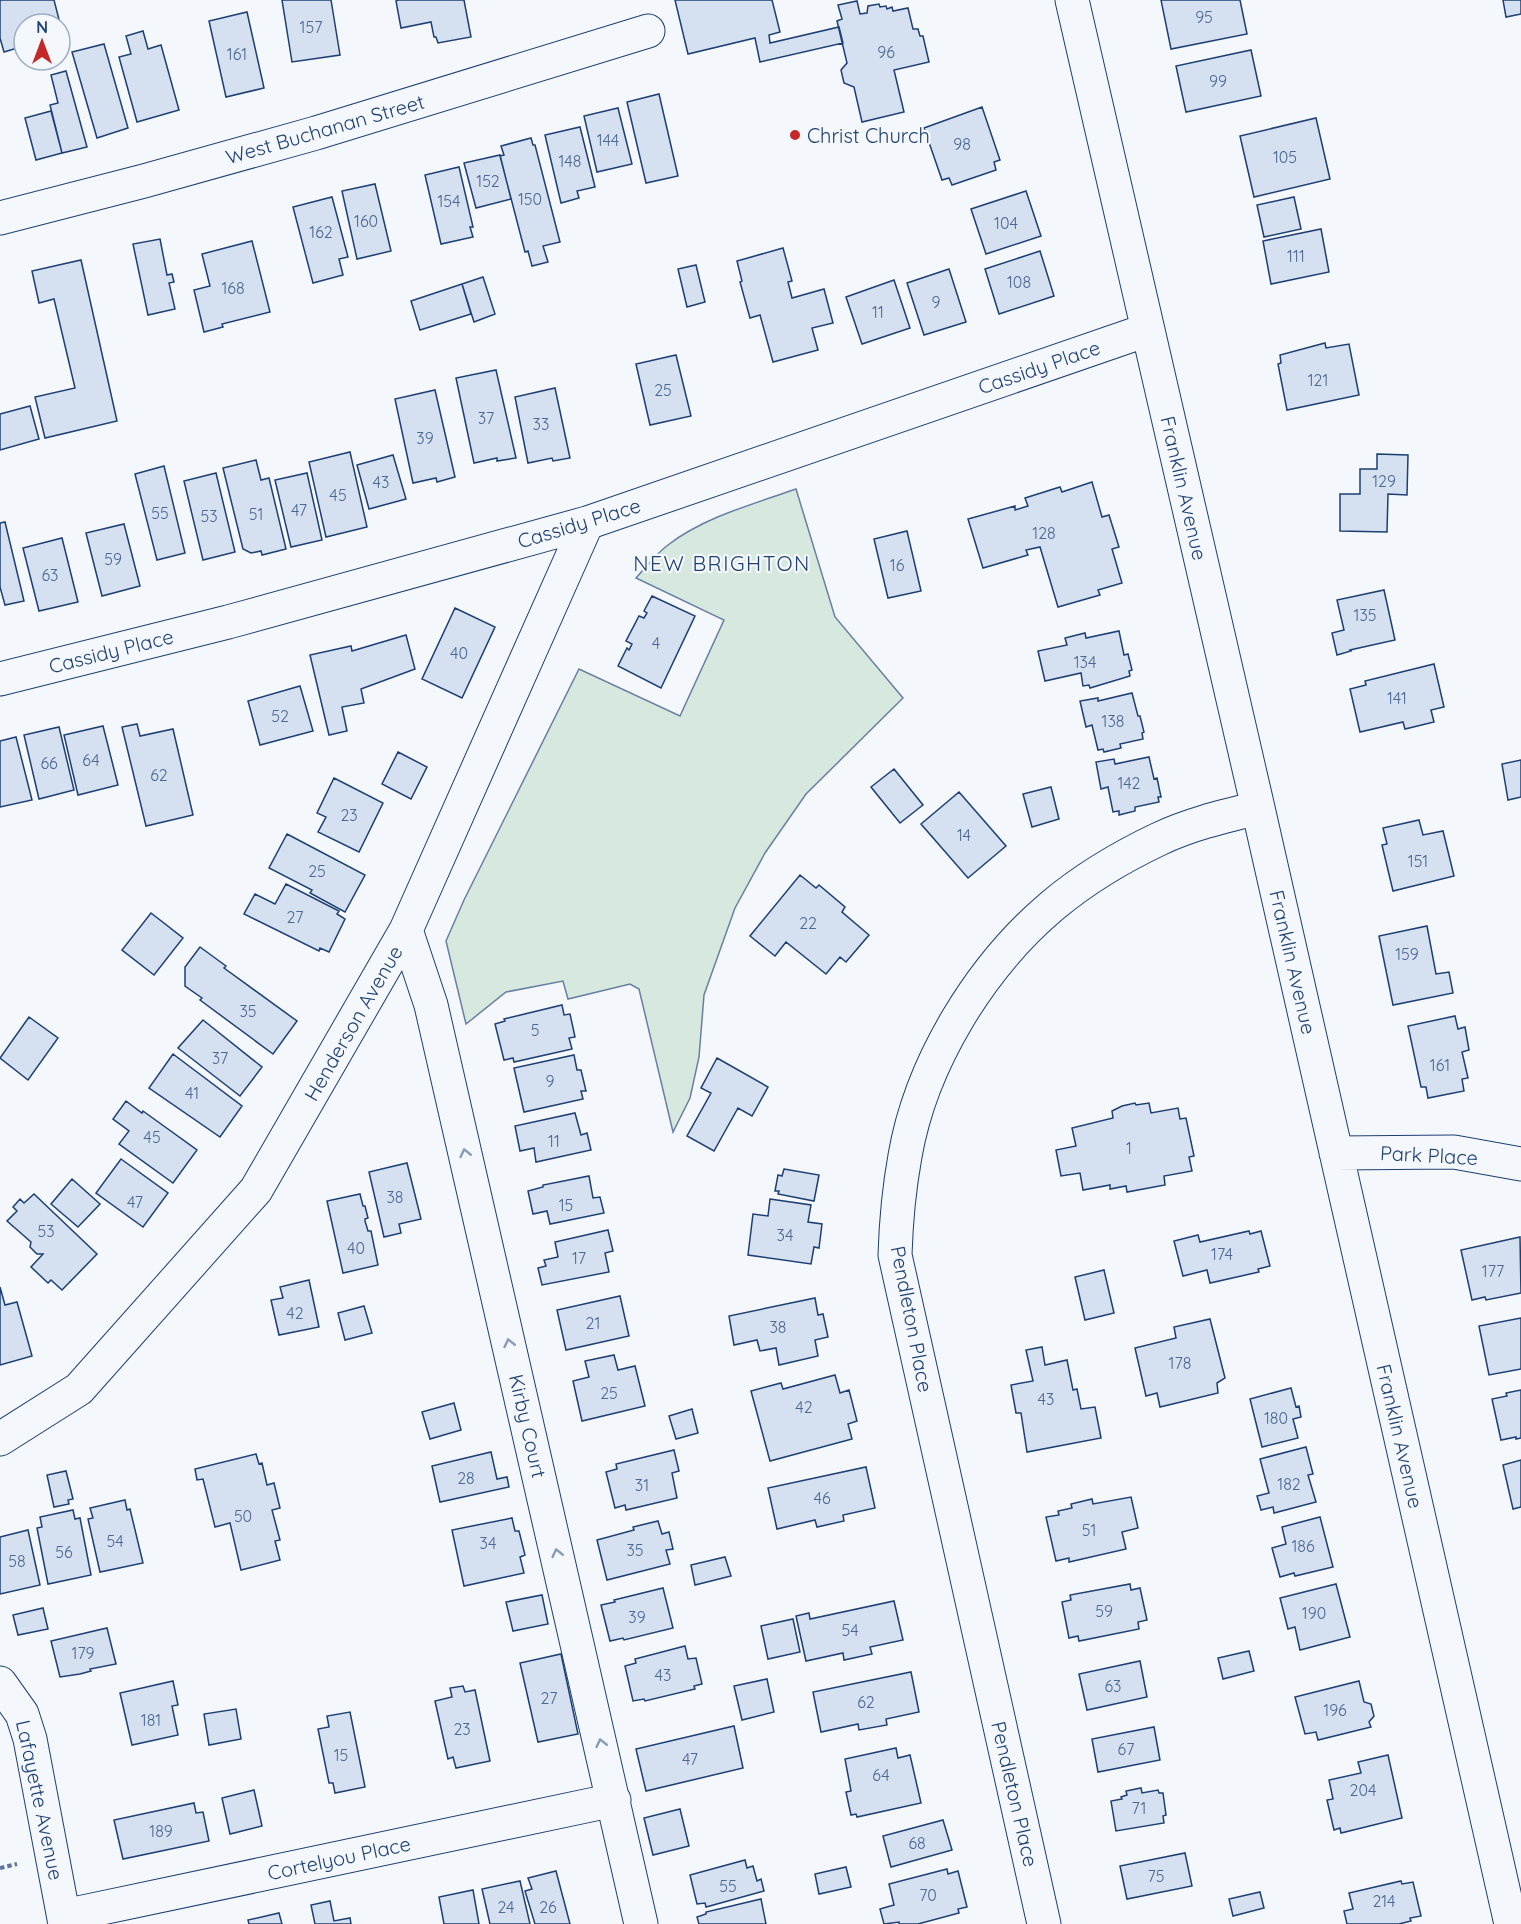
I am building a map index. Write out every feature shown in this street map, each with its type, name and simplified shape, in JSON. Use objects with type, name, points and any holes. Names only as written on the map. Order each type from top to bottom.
[{"type":"street","name":"Franklin Avenue","points":[[1072,0],[1511,1924]]},
{"type":"street","name":"West Buchanan Street","points":[[0,218],[316,133],[648,31]]},
{"type":"street","name":"Cassidy Place","points":[[0,679],[228,622],[587,523],[1147,330]]},
{"type":"street","name":"Henderson Avenue","points":[[0,1438],[79,1389],[256,1190],[406,930],[587,523]]},
{"type":"street","name":"Pendleton Place","points":[[1044,1924],[895,1255],[897,1212],[905,1154],[921,1095],[942,1047],[974,992],[1010,947],[1043,914],[1102,869],[1161,838],[1212,819],[1258,808]]},
{"type":"street","name":"Kirby Court","points":[[406,930],[431,1005],[641,1924]]},
{"type":"street","name":"Park Place","points":[[1336,1153],[1454,1152],[1521,1164]]},
{"type":"street","name":"Lafayette Avenue","points":[[0,1683],[22,1714],[30,1739],[65,1920]]},
{"type":"street","name":"Cortelyou Place","points":[[65,1920],[614,1800]]},
{"type":"path","points":[[0,1868],[22,1863]]},
{"type":"shaded area","points":[[796,489],[835,617],[903,698],[806,794],[765,853],[735,908],[704,995],[699,1057],[690,1098],[673,1132],[639,989],[630,984],[568,999],[563,981],[506,992],[466,1024],[446,941],[464,900],[579,669],[680,716],[724,620],[636,578],[651,561],[682,535],[730,512]]},
{"type":"building","points":[[0,0],[54,0],[57,12],[12,12],[12,50],[4,52],[0,38]]},
{"type":"building","points":[[282,0],[331,0],[340,55],[292,62]]},
{"type":"building","points":[[398,0],[464,0],[471,37],[438,43],[434,37],[431,22],[401,28],[396,1]]},
{"type":"building","points":[[675,0],[772,0],[780,32],[769,35],[770,43],[839,27],[843,43],[760,62],[755,38],[688,54]]},
{"type":"building","points":[[1161,0],[1240,0],[1247,34],[1171,49]]},
{"type":"building","points":[[1503,0],[1521,0],[1521,14],[1506,17]]},
{"type":"building","points":[[857,1],[860,14],[867,13],[868,6],[879,4],[880,7],[886,6],[887,9],[892,7],[893,11],[908,8],[913,29],[918,29],[920,36],[923,36],[929,62],[894,70],[904,112],[862,122],[854,87],[844,83],[841,70],[847,63],[837,21],[842,19],[838,5]]},
{"type":"building","points":[[247,12],[264,88],[226,97],[209,21]]},
{"type":"building","points":[[143,31],[148,49],[161,45],[179,110],[137,122],[119,57],[131,54],[126,36]]},
{"type":"building","points":[[104,44],[128,128],[97,138],[72,52]]},
{"type":"building","points":[[1251,50],[1261,96],[1186,112],[1176,66]]},
{"type":"building","points":[[66,72],[87,147],[62,153],[50,105],[58,103],[51,75]]},
{"type":"building","points":[[659,94],[678,176],[646,183],[627,102]]},
{"type":"building","points":[[982,107],[1000,160],[994,162],[996,170],[952,185],[949,178],[942,180],[924,128]]},
{"type":"building","points":[[618,108],[632,164],[597,172],[584,116]]},
{"type":"building","points":[[51,111],[62,153],[36,160],[25,118]]},
{"type":"building","points":[[1316,118],[1330,179],[1254,197],[1240,136]]},
{"type":"building","points":[[580,127],[595,187],[577,191],[579,198],[561,203],[545,135]]},
{"type":"building","points":[[531,138],[535,145],[560,242],[543,246],[548,262],[532,266],[528,251],[525,252],[500,156],[504,155],[501,146]]},
{"type":"building","points":[[500,155],[511,199],[476,208],[464,163]]},
{"type":"building","points":[[459,167],[473,227],[470,227],[473,237],[441,244],[425,175]]},
{"type":"building","points":[[375,184],[391,251],[357,259],[342,191]]},
{"type":"building","points":[[1026,191],[1041,236],[986,254],[971,209]]},
{"type":"building","points":[[332,197],[348,257],[339,259],[343,275],[313,283],[293,207]]},
{"type":"building","points":[[1294,197],[1301,229],[1264,237],[1257,205]]},
{"type":"building","points":[[1321,229],[1329,272],[1271,284],[1263,241]]},
{"type":"building","points":[[160,239],[167,275],[172,274],[174,282],[169,283],[175,309],[148,315],[133,244]]},
{"type":"building","points":[[252,241],[270,312],[222,324],[223,327],[204,332],[194,290],[210,286],[202,254]]},
{"type":"building","points":[[783,248],[792,281],[788,282],[792,298],[824,289],[833,323],[812,328],[818,350],[773,362],[760,315],[750,318],[737,261]]},
{"type":"building","points":[[1040,251],[1054,296],[999,314],[985,269]]},
{"type":"building","points":[[81,260],[117,421],[45,438],[35,397],[75,388],[54,299],[39,303],[32,271]]},
{"type":"building","points":[[696,265],[705,302],[687,307],[678,269]]},
{"type":"building","points":[[949,269],[966,322],[924,335],[907,283]]},
{"type":"building","points":[[483,277],[495,314],[474,322],[462,284]]},
{"type":"building","points":[[894,280],[910,328],[862,344],[846,297]]},
{"type":"building","points":[[462,284],[471,314],[420,330],[411,301]]},
{"type":"building","points":[[1325,343],[1326,348],[1349,344],[1359,395],[1287,410],[1278,364],[1281,363],[1280,355]]},
{"type":"building","points":[[676,355],[691,416],[650,425],[636,364]]},
{"type":"building","points":[[496,370],[516,458],[497,461],[497,458],[474,463],[456,378]]},
{"type":"building","points":[[555,388],[570,458],[553,461],[552,458],[528,463],[515,397]]},
{"type":"building","points":[[435,390],[455,477],[437,482],[436,478],[413,483],[395,399]]},
{"type":"building","points":[[30,406],[39,439],[0,450],[0,414]]},
{"type":"building","points":[[350,452],[367,527],[326,537],[309,462]]},
{"type":"building","points":[[1377,454],[1408,455],[1407,495],[1388,494],[1387,532],[1340,531],[1340,494],[1360,494],[1360,469],[1377,469]]},
{"type":"building","points":[[393,455],[406,499],[369,509],[357,465]]},
{"type":"building","points":[[256,460],[261,480],[269,478],[286,549],[262,555],[261,551],[251,553],[243,549],[223,468]]},
{"type":"building","points":[[164,466],[185,553],[157,560],[135,474]]},
{"type":"building","points":[[216,473],[235,552],[203,560],[184,481]]},
{"type":"building","points":[[307,473],[322,540],[291,547],[275,480]]},
{"type":"building","points":[[1092,482],[1102,517],[1109,515],[1119,547],[1112,549],[1122,583],[1098,590],[1100,595],[1058,607],[1040,547],[1026,550],[1028,555],[983,568],[968,519],[1015,506],[1015,510],[1028,506],[1025,498],[1060,487],[1062,492]]},
{"type":"building","points":[[5,522],[24,601],[5,605],[0,587],[0,523]]},
{"type":"building","points":[[124,524],[140,586],[102,596],[86,533]]},
{"type":"building","points":[[907,531],[921,591],[888,598],[874,539]]},
{"type":"building","points":[[62,538],[78,602],[39,611],[23,548]]},
{"type":"building","points":[[1384,590],[1395,640],[1337,655],[1332,633],[1344,630],[1337,600]]},
{"type":"building","points":[[652,596],[695,616],[661,688],[618,666],[627,648],[629,650],[632,644],[626,641],[639,616],[644,618],[647,613],[644,611]]},
{"type":"building","points":[[455,608],[495,627],[462,698],[422,679]]},
{"type":"building","points":[[1119,631],[1124,655],[1128,654],[1132,670],[1129,671],[1130,676],[1090,688],[1089,685],[1083,686],[1081,673],[1045,681],[1038,651],[1067,645],[1065,638],[1085,633],[1086,638]]},
{"type":"building","points":[[406,635],[415,669],[361,689],[364,703],[342,707],[347,731],[329,735],[310,655],[351,646],[352,651]]},
{"type":"building","points":[[1434,664],[1444,707],[1431,710],[1434,722],[1405,729],[1403,722],[1360,732],[1350,689],[1366,685],[1365,681]]},
{"type":"building","points":[[300,686],[313,731],[260,745],[248,701]]},
{"type":"building","points":[[1132,693],[1144,732],[1142,733],[1143,739],[1120,744],[1121,748],[1104,752],[1103,749],[1098,750],[1092,725],[1086,727],[1080,701],[1098,698],[1098,701]]},
{"type":"building","points":[[137,724],[140,736],[173,729],[193,815],[146,826],[122,727]]},
{"type":"building","points":[[103,726],[118,785],[78,795],[64,735]]},
{"type":"building","points":[[59,727],[74,790],[39,799],[24,735]]},
{"type":"building","points":[[16,737],[32,800],[0,807],[0,741]]},
{"type":"building","points":[[398,752],[427,767],[411,799],[382,784]]},
{"type":"building","points":[[1149,757],[1154,779],[1157,778],[1161,797],[1158,797],[1159,802],[1135,807],[1135,811],[1119,815],[1119,811],[1113,812],[1108,787],[1101,789],[1096,762],[1114,759],[1115,764]]},
{"type":"building","points":[[1521,760],[1521,797],[1508,800],[1502,764]]},
{"type":"building","points":[[894,769],[923,805],[900,823],[871,787]]},
{"type":"building","points":[[334,778],[383,803],[359,852],[318,832],[326,817],[317,813]]},
{"type":"building","points":[[1051,787],[1059,819],[1032,827],[1023,794]]},
{"type":"building","points":[[959,792],[1006,846],[968,878],[921,824]]},
{"type":"building","points":[[1419,820],[1423,835],[1443,831],[1454,876],[1393,891],[1382,845],[1387,844],[1383,828]]},
{"type":"building","points":[[287,834],[365,875],[345,912],[310,893],[312,890],[269,868]]},
{"type":"building","points":[[800,875],[816,888],[819,885],[845,907],[842,912],[869,935],[846,962],[840,957],[826,974],[786,942],[775,956],[750,936]]},
{"type":"building","points":[[286,884],[339,911],[337,914],[345,919],[329,952],[320,948],[319,951],[244,914],[255,894],[275,904]]},
{"type":"building","points":[[151,913],[183,938],[154,975],[122,950]]},
{"type":"building","points":[[1427,926],[1436,974],[1449,972],[1453,993],[1393,1005],[1379,936]]},
{"type":"building","points":[[200,947],[226,966],[224,968],[297,1021],[273,1054],[200,1000],[202,998],[185,986],[185,967]]},
{"type":"building","points":[[562,1005],[564,1015],[570,1014],[575,1037],[569,1038],[572,1049],[514,1062],[513,1058],[504,1060],[495,1024],[505,1021],[504,1019]]},
{"type":"building","points":[[1455,1016],[1458,1029],[1465,1027],[1469,1050],[1462,1052],[1468,1078],[1462,1079],[1464,1091],[1428,1098],[1426,1087],[1421,1087],[1408,1026]]},
{"type":"building","points":[[29,1017],[58,1038],[28,1080],[0,1058]]},
{"type":"building","points":[[203,1020],[262,1067],[240,1096],[178,1048]]},
{"type":"building","points":[[173,1054],[242,1106],[220,1137],[149,1088]]},
{"type":"building","points":[[574,1055],[577,1070],[581,1070],[586,1091],[581,1091],[583,1099],[524,1112],[514,1068]]},
{"type":"building","points":[[717,1058],[768,1087],[752,1116],[738,1108],[714,1151],[687,1136],[711,1093],[701,1088]]},
{"type":"building","points":[[126,1101],[197,1150],[173,1183],[119,1144],[129,1131],[113,1119]]},
{"type":"building","points":[[1135,1103],[1136,1105],[1149,1103],[1151,1113],[1178,1108],[1180,1119],[1186,1118],[1194,1156],[1189,1157],[1192,1171],[1164,1176],[1165,1185],[1127,1192],[1126,1186],[1110,1189],[1110,1185],[1083,1190],[1080,1173],[1061,1176],[1056,1150],[1076,1146],[1072,1128],[1113,1118],[1112,1111]]},
{"type":"building","points":[[575,1113],[581,1135],[587,1133],[591,1150],[536,1162],[534,1148],[520,1151],[515,1126]]},
{"type":"building","points":[[121,1159],[168,1193],[143,1227],[96,1193]]},
{"type":"building","points":[[407,1163],[421,1219],[399,1224],[401,1233],[384,1237],[369,1172]]},
{"type":"building","points":[[784,1169],[819,1175],[814,1201],[778,1194],[779,1191],[775,1191],[778,1175],[782,1176]]},
{"type":"building","points":[[589,1176],[593,1198],[600,1197],[604,1213],[550,1224],[547,1211],[533,1214],[528,1191],[543,1187],[543,1185]]},
{"type":"building","points":[[72,1179],[100,1204],[78,1227],[51,1204]]},
{"type":"building","points":[[34,1194],[97,1254],[62,1290],[51,1280],[48,1283],[31,1267],[43,1254],[37,1254],[30,1247],[31,1242],[7,1221],[17,1211],[13,1207],[20,1199],[24,1203]]},
{"type":"building","points":[[360,1194],[363,1206],[365,1206],[368,1218],[365,1221],[368,1231],[371,1231],[378,1265],[343,1273],[327,1201]]},
{"type":"building","points":[[770,1199],[811,1205],[808,1222],[822,1224],[819,1248],[814,1247],[811,1264],[748,1255],[753,1214],[768,1216]]},
{"type":"building","points":[[608,1230],[613,1251],[605,1253],[609,1272],[542,1285],[538,1268],[546,1266],[544,1260],[558,1257],[555,1242]]},
{"type":"building","points":[[1249,1231],[1250,1234],[1261,1231],[1270,1266],[1258,1269],[1259,1272],[1210,1283],[1207,1270],[1183,1276],[1174,1241],[1198,1235],[1200,1242]]},
{"type":"building","points":[[1520,1237],[1521,1293],[1486,1300],[1485,1297],[1472,1300],[1461,1250]]},
{"type":"building","points":[[1104,1270],[1114,1313],[1085,1320],[1075,1277]]},
{"type":"building","points":[[309,1280],[319,1327],[279,1335],[271,1300],[283,1298],[280,1287]]},
{"type":"building","points":[[0,1287],[5,1305],[17,1302],[32,1356],[0,1365]]},
{"type":"building","points":[[620,1296],[629,1336],[566,1350],[557,1310]]},
{"type":"building","points":[[815,1298],[818,1315],[823,1314],[828,1337],[815,1340],[818,1356],[779,1365],[776,1348],[760,1351],[757,1340],[734,1345],[729,1316]]},
{"type":"building","points":[[364,1306],[372,1333],[345,1340],[338,1313]]},
{"type":"building","points":[[1521,1318],[1521,1369],[1489,1375],[1479,1326]]},
{"type":"building","points":[[1210,1319],[1225,1378],[1217,1383],[1218,1393],[1160,1407],[1157,1393],[1146,1396],[1135,1348],[1176,1338],[1174,1327]]},
{"type":"building","points":[[1042,1347],[1045,1365],[1067,1360],[1073,1390],[1077,1389],[1081,1409],[1095,1407],[1101,1438],[1027,1452],[1021,1413],[1016,1413],[1011,1385],[1033,1381],[1026,1350]]},
{"type":"building","points":[[614,1355],[618,1370],[635,1366],[645,1406],[582,1421],[573,1381],[589,1377],[585,1361]]},
{"type":"building","points":[[835,1375],[840,1393],[849,1390],[857,1421],[848,1424],[852,1439],[770,1461],[751,1391],[781,1383],[783,1389]]},
{"type":"building","points":[[1291,1388],[1301,1417],[1293,1419],[1298,1438],[1262,1447],[1250,1399]]},
{"type":"building","points":[[1521,1390],[1521,1438],[1501,1440],[1492,1399]]},
{"type":"building","points":[[454,1403],[461,1430],[430,1439],[422,1412]]},
{"type":"building","points":[[692,1409],[698,1433],[676,1439],[669,1416]]},
{"type":"building","points":[[1306,1447],[1313,1474],[1308,1475],[1316,1502],[1274,1513],[1273,1507],[1261,1510],[1257,1496],[1269,1493],[1260,1459]]},
{"type":"building","points":[[674,1450],[679,1471],[672,1473],[677,1498],[626,1510],[625,1505],[615,1508],[606,1472],[617,1469],[616,1464]]},
{"type":"building","points":[[491,1452],[497,1479],[507,1477],[509,1487],[440,1502],[432,1466]]},
{"type":"building","points":[[256,1454],[259,1464],[262,1463],[267,1485],[274,1483],[280,1508],[272,1510],[280,1540],[275,1541],[280,1560],[241,1570],[230,1523],[215,1527],[203,1479],[197,1480],[195,1469]]},
{"type":"building","points":[[1521,1460],[1521,1507],[1513,1509],[1503,1465]]},
{"type":"building","points":[[866,1467],[875,1508],[843,1515],[844,1521],[817,1527],[815,1520],[777,1529],[768,1488]]},
{"type":"building","points":[[66,1471],[73,1499],[68,1500],[69,1504],[54,1507],[47,1475]]},
{"type":"building","points":[[1131,1497],[1138,1528],[1122,1532],[1126,1549],[1069,1562],[1069,1558],[1056,1561],[1046,1517],[1059,1515],[1058,1511],[1072,1508],[1071,1504],[1092,1499],[1093,1504]]},
{"type":"building","points":[[125,1500],[127,1510],[130,1509],[143,1563],[100,1572],[88,1519],[93,1518],[90,1508]]},
{"type":"building","points":[[73,1510],[75,1519],[80,1518],[91,1575],[48,1584],[37,1528],[42,1527],[40,1517]]},
{"type":"building","points":[[1320,1517],[1333,1567],[1280,1577],[1272,1548],[1286,1544],[1282,1527]]},
{"type":"building","points":[[512,1518],[515,1531],[519,1531],[525,1555],[520,1557],[524,1573],[464,1586],[452,1530]]},
{"type":"building","points":[[658,1521],[662,1534],[669,1532],[673,1549],[666,1550],[670,1564],[607,1580],[597,1540]]},
{"type":"building","points":[[28,1530],[40,1585],[0,1594],[0,1537]]},
{"type":"building","points":[[725,1557],[731,1576],[695,1585],[691,1565]]},
{"type":"building","points":[[1130,1584],[1131,1590],[1140,1588],[1147,1620],[1138,1622],[1139,1629],[1079,1641],[1078,1636],[1069,1638],[1062,1602],[1071,1600],[1070,1595]]},
{"type":"building","points":[[1336,1584],[1350,1637],[1300,1650],[1295,1627],[1288,1629],[1280,1598]]},
{"type":"building","points":[[663,1588],[673,1628],[624,1640],[623,1638],[610,1641],[601,1605]]},
{"type":"building","points":[[542,1595],[548,1624],[513,1631],[506,1602]]},
{"type":"building","points":[[894,1601],[903,1640],[870,1647],[872,1654],[844,1660],[843,1653],[806,1661],[796,1616],[809,1613],[810,1619]]},
{"type":"building","points":[[43,1608],[48,1629],[18,1635],[13,1615]]},
{"type":"building","points":[[793,1619],[800,1652],[768,1659],[761,1626]]},
{"type":"building","points":[[107,1628],[116,1664],[60,1677],[51,1641]]},
{"type":"building","points":[[685,1646],[688,1659],[696,1658],[702,1684],[694,1686],[695,1689],[645,1701],[644,1699],[633,1701],[625,1666],[636,1663],[635,1659]]},
{"type":"building","points":[[1249,1651],[1254,1671],[1223,1679],[1218,1658]]},
{"type":"building","points":[[561,1654],[578,1734],[538,1742],[520,1663]]},
{"type":"building","points":[[1140,1661],[1147,1697],[1087,1710],[1079,1674]]},
{"type":"building","points":[[911,1672],[919,1712],[886,1719],[887,1725],[859,1730],[858,1724],[821,1732],[813,1692]]},
{"type":"building","points":[[767,1679],[774,1712],[742,1720],[734,1686]]},
{"type":"building","points":[[173,1681],[178,1705],[172,1706],[178,1735],[132,1745],[120,1693]]},
{"type":"building","points":[[1359,1681],[1364,1702],[1371,1704],[1374,1716],[1369,1722],[1371,1727],[1318,1740],[1316,1732],[1305,1734],[1295,1697]]},
{"type":"building","points":[[463,1686],[465,1692],[475,1690],[490,1761],[456,1768],[453,1757],[448,1759],[435,1701],[452,1697],[450,1688]]},
{"type":"building","points":[[236,1709],[241,1739],[209,1745],[204,1714]]},
{"type":"building","points":[[350,1712],[365,1787],[335,1793],[333,1783],[329,1783],[318,1729],[329,1727],[327,1716]]},
{"type":"building","points":[[734,1726],[743,1768],[646,1791],[636,1749]]},
{"type":"building","points":[[1154,1727],[1160,1760],[1098,1772],[1092,1739]]},
{"type":"building","points":[[896,1748],[898,1758],[910,1755],[921,1803],[857,1817],[856,1814],[851,1815],[846,1792],[851,1791],[845,1759]]},
{"type":"building","points":[[1388,1755],[1402,1818],[1341,1833],[1340,1828],[1334,1830],[1327,1800],[1333,1799],[1329,1780],[1361,1773],[1358,1762]]},
{"type":"building","points":[[1141,1788],[1142,1793],[1158,1790],[1159,1793],[1163,1793],[1166,1815],[1163,1816],[1164,1823],[1116,1831],[1111,1801],[1122,1799],[1121,1797],[1127,1795],[1126,1791]]},
{"type":"building","points":[[254,1790],[262,1826],[230,1834],[222,1798]]},
{"type":"building","points":[[194,1803],[196,1813],[203,1812],[209,1841],[123,1859],[114,1820]]},
{"type":"building","points":[[680,1809],[689,1846],[653,1855],[644,1818]]},
{"type":"building","points":[[943,1820],[952,1850],[891,1867],[883,1836]]},
{"type":"building","points":[[1185,1853],[1192,1886],[1127,1899],[1120,1866]]},
{"type":"building","points":[[745,1860],[747,1868],[753,1866],[757,1881],[761,1879],[764,1891],[706,1907],[705,1903],[697,1904],[690,1875]]},
{"type":"building","points":[[846,1867],[851,1887],[819,1894],[815,1874]]},
{"type":"building","points":[[947,1869],[948,1874],[958,1871],[967,1907],[958,1909],[959,1913],[918,1924],[899,1924],[899,1922],[884,1924],[880,1909],[894,1905],[889,1884]]},
{"type":"building","points":[[556,1871],[570,1924],[535,1924],[525,1891],[532,1889],[528,1878]]},
{"type":"building","points":[[520,1881],[530,1924],[490,1924],[482,1889]]},
{"type":"building","points":[[1401,1881],[1402,1884],[1413,1882],[1421,1916],[1410,1918],[1411,1921],[1399,1924],[1347,1924],[1344,1911],[1353,1909],[1349,1893]]},
{"type":"building","points":[[473,1890],[479,1924],[444,1924],[439,1897]]},
{"type":"building","points":[[1260,1892],[1264,1908],[1233,1916],[1229,1899]]},
{"type":"building","points":[[761,1899],[766,1924],[699,1924],[697,1917],[706,1912]]},
{"type":"building","points":[[330,1901],[334,1921],[350,1918],[351,1924],[315,1924],[311,1905]]},
{"type":"building","points":[[279,1913],[282,1924],[249,1924],[248,1920]]},
{"type":"place","name":"Christ Church","points":[[795,135]]},
{"type":"district","name":"NEW BRIGHTON","points":[[722,563]]}]
